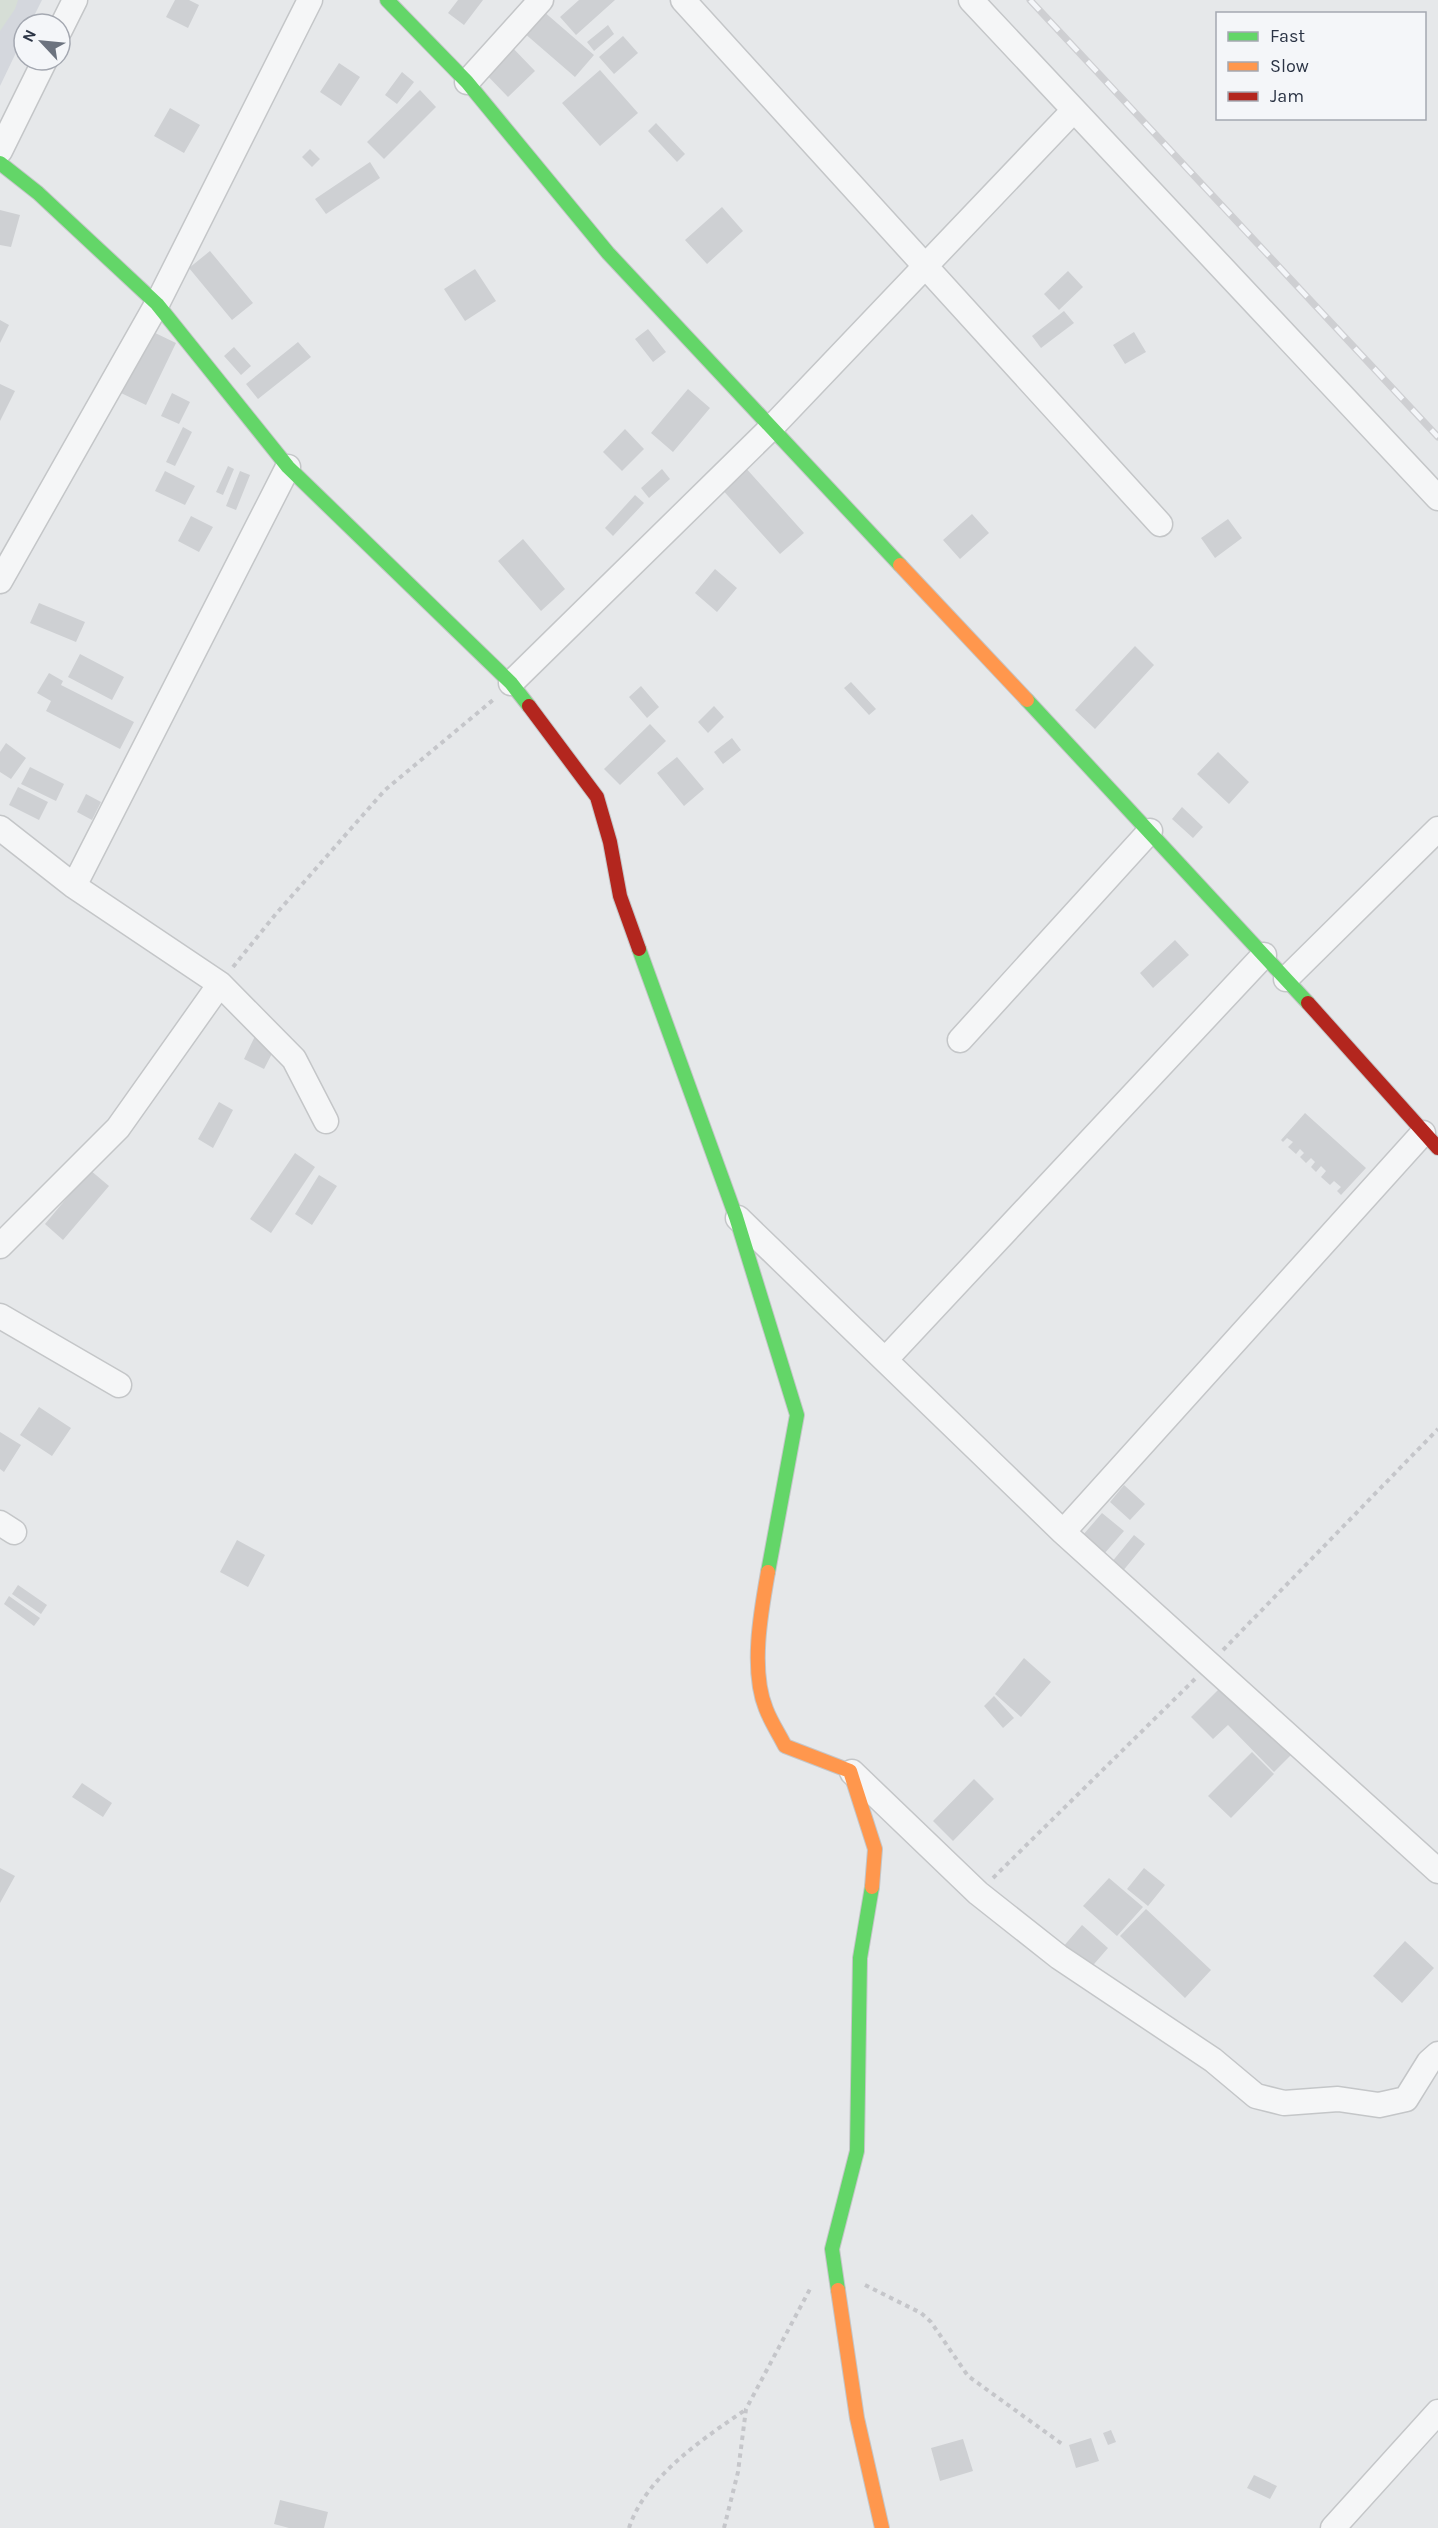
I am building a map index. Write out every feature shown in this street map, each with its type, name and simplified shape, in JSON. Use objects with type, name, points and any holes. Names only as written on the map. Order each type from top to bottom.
[{"type":"street","points":[[0,581],[157,304],[310,0]]},
{"type":"street","points":[[387,0],[467,82],[608,252],[1150,831],[1431,1140],[1063,1532]]},
{"type":"street","points":[[467,82],[542,0]]},
{"type":"street","points":[[683,0],[1160,524]]},
{"type":"street","points":[[971,0],[1438,498]]},
{"type":"street","points":[[0,151],[39,72]]},
{"type":"street","points":[[511,683],[772,427],[1074,110]]},
{"type":"street","points":[[0,163],[38,193],[157,304],[288,467],[511,683],[597,798],[610,842],[620,896],[736,1217],[797,1415],[759,1623],[760,1675],[765,1707],[785,1746],[850,1771],[978,1893],[1059,1957],[1213,2060],[1256,2096],[1284,2103],[1338,2099],[1379,2105],[1406,2099],[1429,2062],[1438,2054]]},
{"type":"street","points":[[74,886],[288,467]]},
{"type":"street","points":[[0,828],[74,886],[220,984],[294,1059],[326,1121]]},
{"type":"street","points":[[1286,979],[1438,829]]},
{"type":"street","points":[[960,1040],[1150,831]]},
{"type":"street","points":[[885,1360],[1264,955]]},
{"type":"street","points":[[0,1246],[118,1128],[220,984]]},
{"type":"street","points":[[736,1217],[1063,1532],[1438,1871]]},
{"type":"street","points":[[0,1316],[119,1385]]},
{"type":"street","points":[[850,1771],[875,1849],[870,1905],[860,1958],[856,2151],[832,2249],[857,2418],[882,2528]]},
{"type":"street","points":[[1333,2528],[1438,2412]]},
{"type":"path","points":[[220,984],[275,915],[385,790],[461,729],[511,683]]},
{"type":"path","points":[[629,2528],[633,2516],[662,2474],[700,2441],[746,2409]]},
{"type":"shaded area","points":[[0,0],[42,0],[36,12],[12,12],[12,61],[0,86]]},
{"type":"shaded area","points":[[0,0],[18,0],[15,9],[0,31]]},
{"type":"building","points":[[175,0],[189,0],[199,5],[188,28],[166,17]]},
{"type":"building","points":[[458,0],[483,0],[464,25],[448,13]]},
{"type":"building","points":[[579,0],[615,0],[576,35],[560,17]]},
{"type":"building","points":[[535,4],[594,55],[575,77],[516,26]]},
{"type":"building","points":[[608,25],[614,34],[594,51],[587,42]]},
{"type":"building","points":[[623,36],[638,53],[614,74],[599,57]]},
{"type":"building","points":[[506,41],[535,71],[508,97],[479,67]]},
{"type":"building","points":[[339,63],[360,77],[341,106],[320,92]]},
{"type":"building","points":[[600,70],[638,113],[600,146],[562,103]]},
{"type":"building","points":[[402,72],[414,82],[397,104],[385,95]]},
{"type":"building","points":[[420,90],[436,107],[384,159],[367,142]]},
{"type":"building","points":[[170,108],[200,125],[184,153],[154,136]]},
{"type":"building","points":[[656,123],[685,154],[677,162],[648,131]]},
{"type":"building","points":[[310,149],[320,159],[312,167],[302,157]]},
{"type":"building","points":[[370,162],[380,178],[326,214],[315,199]]},
{"type":"building","points":[[722,207],[743,231],[707,264],[685,240]]},
{"type":"building","points":[[0,210],[20,215],[11,247],[0,245]]},
{"type":"building","points":[[210,251],[253,303],[232,320],[189,268]]},
{"type":"building","points":[[475,269],[496,301],[465,321],[444,289]]},
{"type":"building","points":[[1068,271],[1083,287],[1059,310],[1044,294]]},
{"type":"building","points":[[1064,311],[1074,323],[1041,348],[1032,336]]},
{"type":"building","points":[[0,320],[9,325],[0,343]]},
{"type":"building","points":[[648,329],[666,352],[653,362],[635,339]]},
{"type":"building","points":[[151,331],[176,343],[146,405],[121,393]]},
{"type":"building","points":[[1134,332],[1146,352],[1125,364],[1113,345]]},
{"type":"building","points":[[298,342],[311,357],[258,399],[246,384]]},
{"type":"building","points":[[234,347],[251,366],[241,375],[224,356]]},
{"type":"building","points":[[0,384],[15,391],[0,421]]},
{"type":"building","points":[[688,389],[710,408],[673,452],[651,433]]},
{"type":"building","points":[[172,393],[190,402],[179,424],[161,416]]},
{"type":"building","points":[[183,427],[192,432],[175,466],[166,462]]},
{"type":"building","points":[[625,429],[644,449],[622,471],[603,452]]},
{"type":"building","points":[[228,466],[234,469],[223,495],[216,492]]},
{"type":"building","points":[[744,466],[804,533],[780,554],[720,487]]},
{"type":"building","points":[[662,469],[670,479],[649,498],[641,488]]},
{"type":"building","points":[[165,471],[195,486],[185,505],[155,491]]},
{"type":"building","points":[[240,471],[250,475],[236,510],[226,506]]},
{"type":"building","points":[[635,495],[644,503],[613,536],[605,528]]},
{"type":"building","points":[[972,514],[989,533],[960,559],[943,540]]},
{"type":"building","points":[[191,516],[213,527],[199,552],[178,541]]},
{"type":"building","points":[[1228,519],[1242,538],[1215,558],[1201,538]]},
{"type":"building","points":[[523,539],[565,589],[541,611],[498,561]]},
{"type":"building","points":[[715,569],[737,588],[717,612],[695,593]]},
{"type":"building","points":[[39,603],[85,622],[76,642],[30,623]]},
{"type":"building","points":[[1135,646],[1154,665],[1095,729],[1075,710]]},
{"type":"building","points":[[80,654],[124,677],[112,700],[68,677]]},
{"type":"building","points":[[49,673],[63,681],[61,685],[134,722],[120,749],[46,711],[51,701],[37,693]]},
{"type":"building","points":[[851,682],[876,709],[869,715],[844,688]]},
{"type":"building","points":[[641,686],[659,707],[647,718],[629,697]]},
{"type":"building","points":[[714,706],[724,717],[708,733],[698,722]]},
{"type":"building","points":[[650,724],[666,741],[620,785],[604,769]]},
{"type":"building","points":[[732,738],[741,750],[723,764],[714,752]]},
{"type":"building","points":[[6,743],[26,758],[11,779],[0,772],[0,752]]},
{"type":"building","points":[[1218,752],[1249,782],[1229,804],[1197,774]]},
{"type":"building","points":[[677,757],[704,789],[684,806],[657,773]]},
{"type":"building","points":[[30,767],[64,784],[56,801],[21,784]]},
{"type":"building","points":[[18,787],[48,802],[39,820],[9,805]]},
{"type":"building","points":[[86,794],[101,802],[92,820],[77,812]]},
{"type":"building","points":[[1182,807],[1203,827],[1193,838],[1172,819]]},
{"type":"building","points":[[1175,940],[1189,955],[1153,988],[1140,973]]},
{"type":"building","points":[[256,1034],[277,1044],[264,1069],[244,1059]]},
{"type":"building","points":[[219,1102],[233,1110],[213,1148],[198,1139]]},
{"type":"building","points":[[1305,1113],[1366,1168],[1341,1195],[1337,1191],[1341,1187],[1334,1181],[1330,1185],[1321,1177],[1326,1171],[1321,1166],[1316,1172],[1311,1167],[1315,1162],[1311,1158],[1306,1163],[1300,1157],[1304,1153],[1300,1149],[1296,1154],[1288,1147],[1293,1142],[1287,1138],[1283,1142],[1281,1140]]},
{"type":"building","points":[[295,1153],[315,1167],[271,1233],[250,1219]]},
{"type":"building","points":[[90,1170],[109,1186],[63,1240],[45,1224]]},
{"type":"building","points":[[319,1175],[337,1186],[312,1225],[295,1214]]},
{"type":"building","points":[[39,1407],[71,1428],[52,1456],[20,1435]]},
{"type":"building","points":[[0,1432],[21,1445],[4,1472],[0,1469]]},
{"type":"building","points":[[1124,1485],[1145,1504],[1130,1520],[1110,1502]]},
{"type":"building","points":[[1102,1513],[1124,1531],[1104,1554],[1083,1535]]},
{"type":"building","points":[[1134,1535],[1145,1544],[1122,1572],[1111,1563]]},
{"type":"building","points":[[237,1540],[265,1555],[248,1587],[220,1572]]},
{"type":"building","points":[[18,1585],[47,1605],[41,1614],[12,1594]]},
{"type":"building","points":[[9,1596],[40,1618],[34,1626],[4,1604]]},
{"type":"building","points":[[1024,1658],[1051,1682],[1021,1717],[995,1694]]},
{"type":"building","points":[[1223,1685],[1292,1754],[1274,1772],[1228,1725],[1213,1739],[1191,1717]]},
{"type":"building","points":[[994,1696],[1014,1718],[1003,1728],[984,1706]]},
{"type":"building","points":[[1252,1752],[1274,1774],[1231,1818],[1208,1796]]},
{"type":"building","points":[[974,1779],[994,1799],[953,1841],[933,1821]]},
{"type":"building","points":[[82,1783],[112,1803],[103,1817],[72,1797]]},
{"type":"building","points":[[0,1868],[15,1876],[0,1903]]},
{"type":"building","points":[[1144,1868],[1165,1885],[1148,1906],[1127,1889]]},
{"type":"building","points":[[1109,1878],[1143,1907],[1117,1936],[1083,1906]]},
{"type":"building","points":[[1146,1909],[1211,1970],[1185,1998],[1120,1936]]},
{"type":"building","points":[[1082,1925],[1108,1948],[1088,1971],[1062,1948]]},
{"type":"building","points":[[1405,1941],[1434,1968],[1402,2003],[1373,1976]]},
{"type":"building","points":[[1111,2430],[1116,2442],[1108,2445],[1103,2433]]},
{"type":"building","points":[[1091,2438],[1099,2461],[1076,2468],[1069,2445]]},
{"type":"building","points":[[963,2439],[973,2471],[940,2481],[931,2448]]},
{"type":"building","points":[[1254,2475],[1277,2486],[1270,2499],[1247,2488]]},
{"type":"building","points":[[280,2500],[328,2512],[324,2528],[289,2528],[274,2524]]},
{"type":"railway","points":[[1030,0],[1438,437]]},
{"type":"traffic: fast","points":[[387,0],[467,82],[608,253],[900,565]]},
{"type":"traffic: fast","points":[[0,163],[38,193],[157,304],[288,467],[511,683],[529,706]]},
{"type":"traffic: fast","points":[[1027,700],[1308,1003]]},
{"type":"traffic: fast","points":[[639,949],[736,1217],[797,1415],[768,1572]]},
{"type":"traffic: fast","points":[[838,2290],[832,2249],[857,2151],[860,1958],[872,1887]]},
{"type":"traffic: slow","points":[[900,565],[1027,700]]},
{"type":"traffic: slow","points":[[768,1572],[758,1640],[761,1694],[785,1746],[850,1771],[875,1849],[872,1887]]},
{"type":"traffic: slow","points":[[838,2290],[857,2418],[882,2528]]},
{"type":"traffic: jam","points":[[529,706],[597,797],[610,842],[620,896],[639,949]]},
{"type":"traffic: jam","points":[[1308,1003],[1438,1148]]}]
